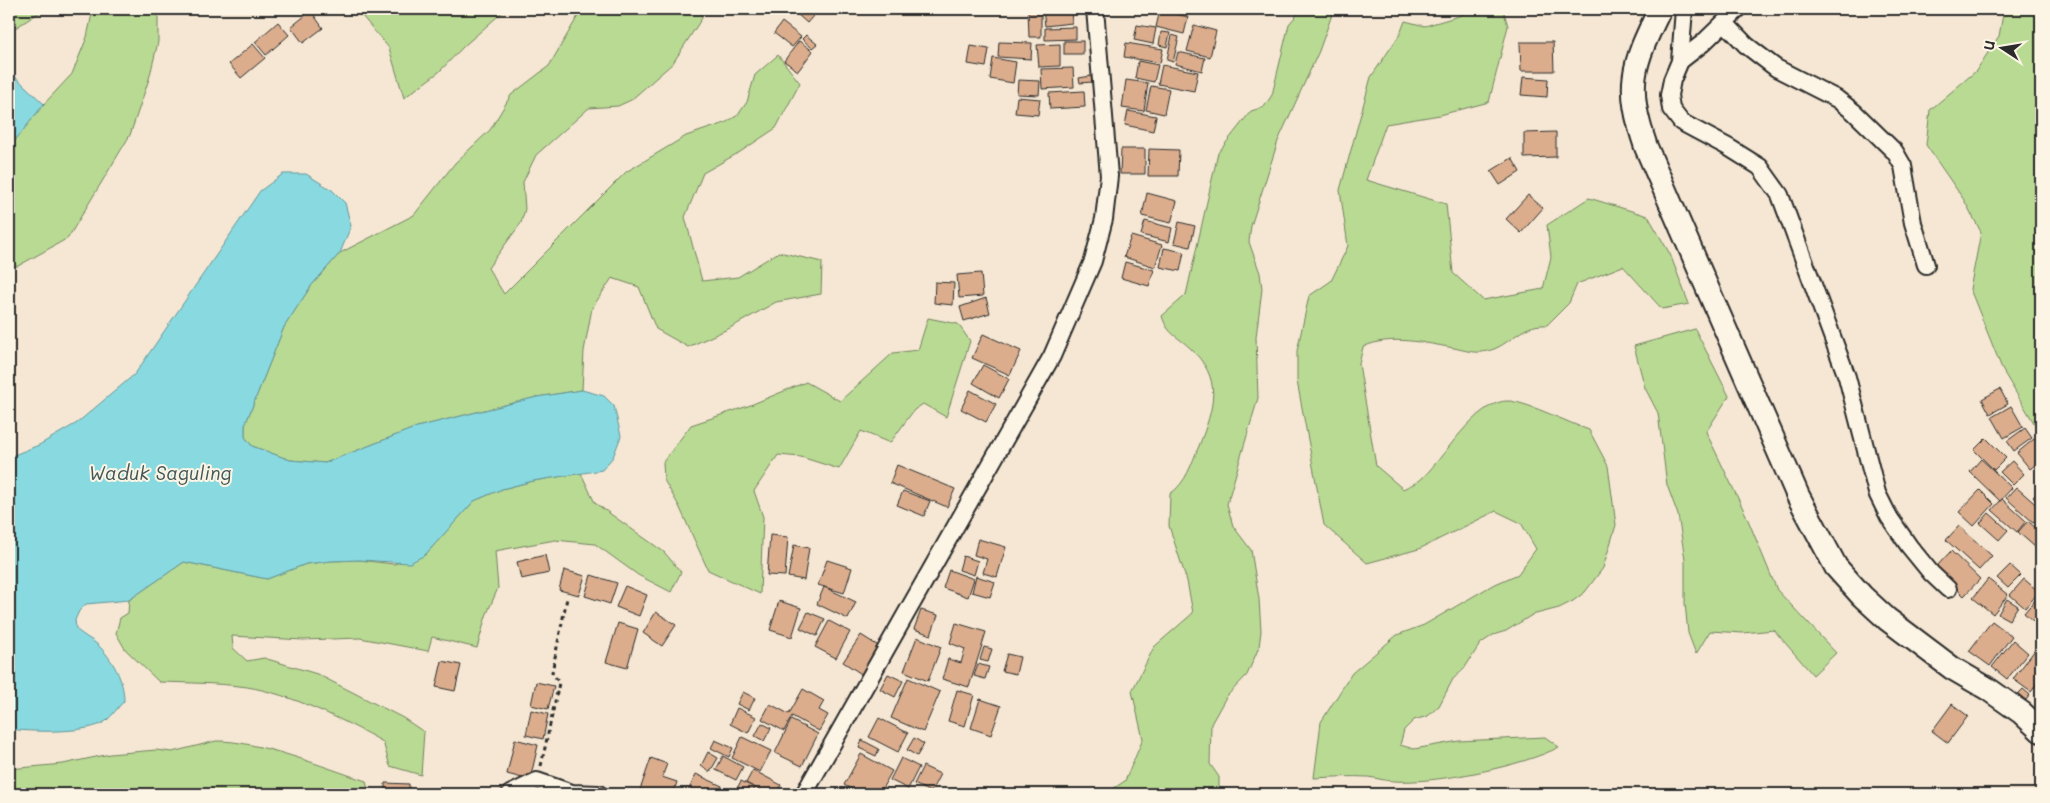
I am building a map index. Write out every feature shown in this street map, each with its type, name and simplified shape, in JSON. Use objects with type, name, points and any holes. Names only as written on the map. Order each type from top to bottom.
[{"type":"main road","points":[[1660,9],[1635,63],[1633,90],[1637,121],[1650,156],[1798,496],[1817,533],[1836,567],[1886,619],[1952,668],[2015,708],[2041,731]]},
{"type":"street","points":[[804,794],[1052,356],[1093,262],[1104,219],[1109,176],[1095,9]]},
{"type":"street","points":[[1684,9],[1680,61],[1672,80],[1669,94],[1671,109],[1681,122],[1728,147],[1760,167],[1780,195],[1847,377],[1877,493],[1889,517],[1909,546],[1931,573],[1948,588]]},
{"type":"street","points":[[1680,61],[1725,23],[1738,9]]},
{"type":"street","points":[[1725,23],[1746,45],[1776,68],[1837,99],[1854,112],[1895,152],[1903,166],[1913,223],[1926,265]]},
{"type":"street","points":[[510,794],[537,782],[572,793],[599,794]]},
{"type":"path","points":[[537,782],[559,683],[552,672],[567,598]]},
{"type":"green space","points":[[9,9],[45,9],[9,32]]},
{"type":"green space","points":[[93,9],[158,10],[158,42],[149,79],[130,135],[68,238],[18,266],[9,266],[9,148],[44,104],[72,74],[87,37]]},
{"type":"green space","points":[[376,9],[506,9],[464,46],[439,72],[404,98],[389,48],[362,16]]},
{"type":"green space","points":[[582,9],[700,9],[702,18],[673,63],[631,100],[618,106],[589,108],[536,155],[523,182],[525,209],[521,223],[488,268],[504,294],[626,172],[686,136],[725,123],[738,115],[747,102],[755,75],[778,55],[800,83],[776,128],[740,152],[703,173],[685,217],[702,281],[738,277],[779,252],[822,262],[821,294],[776,302],[730,328],[688,347],[656,329],[639,287],[612,278],[592,308],[584,351],[582,390],[537,397],[417,427],[325,463],[290,460],[252,446],[245,437],[245,425],[284,327],[311,286],[340,253],[414,215],[455,163],[490,130],[511,95],[549,66]]},
{"type":"green space","points":[[1302,9],[1334,9],[1319,51],[1278,141],[1251,226],[1249,242],[1260,273],[1262,289],[1256,337],[1258,398],[1227,504],[1233,526],[1251,550],[1259,599],[1261,631],[1259,647],[1247,675],[1226,697],[1211,724],[1210,764],[1219,777],[1219,794],[1105,794],[1125,781],[1143,739],[1132,691],[1154,647],[1193,613],[1187,581],[1169,526],[1170,494],[1185,478],[1199,446],[1212,406],[1212,382],[1200,359],[1170,331],[1162,316],[1186,295],[1218,153],[1251,111],[1264,107],[1272,95],[1289,24]]},
{"type":"green space","points":[[1474,9],[1503,9],[1508,26],[1489,102],[1440,115],[1386,124],[1366,180],[1446,204],[1453,273],[1483,300],[1543,289],[1551,257],[1547,225],[1589,198],[1648,216],[1670,254],[1689,304],[1662,309],[1623,266],[1577,284],[1569,303],[1547,325],[1528,328],[1499,347],[1491,350],[1475,352],[1420,342],[1396,340],[1373,343],[1363,347],[1359,364],[1376,466],[1403,489],[1420,480],[1461,432],[1485,409],[1497,403],[1510,401],[1539,409],[1589,430],[1608,466],[1616,525],[1603,568],[1585,592],[1559,608],[1532,615],[1506,631],[1493,635],[1480,644],[1464,669],[1453,679],[1439,706],[1428,716],[1414,720],[1404,730],[1400,745],[1414,749],[1459,741],[1545,737],[1559,747],[1544,754],[1502,767],[1432,780],[1387,781],[1368,777],[1314,778],[1321,722],[1352,673],[1397,635],[1424,625],[1491,586],[1518,574],[1536,549],[1521,523],[1496,511],[1419,549],[1367,563],[1324,525],[1297,381],[1297,351],[1309,296],[1331,281],[1348,246],[1340,190],[1371,77],[1400,34],[1405,21],[1425,26],[1459,16]]},
{"type":"green space","points":[[2004,9],[2041,9],[2041,431],[2034,423],[2003,371],[1970,289],[1981,232],[1964,200],[1926,145],[1930,110],[1976,71],[1999,36]]},
{"type":"green space","points":[[928,318],[958,324],[970,341],[946,417],[923,404],[914,410],[890,443],[861,431],[839,469],[801,457],[778,455],[754,491],[763,517],[760,594],[708,570],[679,506],[664,480],[663,462],[691,425],[748,406],[806,382],[840,401],[893,353],[918,350]]},
{"type":"green space","points":[[1695,329],[1729,396],[1706,432],[1746,515],[1777,590],[1836,653],[1813,675],[1774,630],[1743,633],[1710,631],[1696,654],[1688,633],[1685,603],[1685,559],[1678,515],[1667,485],[1658,413],[1645,388],[1634,346]]},
{"type":"green space","points":[[581,473],[595,503],[664,552],[681,572],[671,592],[638,575],[595,544],[555,540],[495,551],[498,588],[486,616],[477,648],[432,637],[428,651],[360,638],[303,640],[232,636],[233,648],[247,661],[264,658],[317,674],[403,718],[424,732],[421,775],[390,766],[383,742],[334,717],[281,695],[247,687],[159,682],[125,649],[116,633],[120,618],[128,613],[129,600],[184,562],[267,579],[306,564],[331,561],[359,560],[394,564],[425,555],[474,501],[502,489],[533,481]]},
{"type":"green space","points":[[216,741],[251,745],[312,762],[366,781],[369,794],[9,794],[9,769],[63,764],[110,754],[156,750],[172,752]]},
{"type":"water","points":[[9,71],[44,104],[9,148]]},
{"type":"water","name":"Waduk Saguling","points":[[283,174],[306,174],[332,190],[345,203],[351,226],[340,253],[311,286],[284,327],[245,425],[245,437],[252,446],[290,460],[325,463],[417,427],[537,397],[582,390],[604,396],[614,406],[621,436],[613,457],[602,470],[533,481],[502,489],[474,501],[425,555],[410,563],[359,560],[331,561],[306,564],[267,579],[184,562],[129,600],[86,604],[79,611],[75,620],[76,629],[98,645],[108,657],[120,678],[124,701],[106,721],[86,728],[59,731],[9,729],[9,457],[39,445],[77,423],[135,374],[260,191]]},
{"type":"building","points":[[801,9],[819,9],[807,23],[797,14]]},
{"type":"building","points":[[1028,9],[1041,9],[1041,37],[1029,37]]},
{"type":"building","points":[[1043,9],[1071,9],[1072,23],[1045,26]]},
{"type":"building","points":[[1160,10],[1188,17],[1184,34],[1156,27]]},
{"type":"building","points":[[311,11],[323,28],[303,43],[291,27]]},
{"type":"building","points":[[278,22],[289,35],[266,55],[255,42]]},
{"type":"building","points":[[782,22],[801,37],[792,47],[774,33]]},
{"type":"building","points":[[1137,25],[1156,28],[1153,44],[1134,40]]},
{"type":"building","points":[[1194,25],[1216,31],[1210,57],[1187,51]]},
{"type":"building","points":[[1076,27],[1076,39],[1045,40],[1045,28]]},
{"type":"building","points":[[1161,32],[1170,33],[1167,47],[1159,45]]},
{"type":"building","points":[[806,35],[817,44],[812,48],[802,39]]},
{"type":"building","points":[[1172,35],[1179,37],[1173,62],[1167,60]]},
{"type":"building","points":[[799,41],[813,51],[798,71],[784,61]]},
{"type":"building","points":[[1064,41],[1083,41],[1083,54],[1064,54]]},
{"type":"building","points":[[999,42],[1032,43],[1031,59],[998,57]]},
{"type":"building","points":[[1520,42],[1553,42],[1554,71],[1521,71]]},
{"type":"building","points":[[1126,43],[1163,49],[1160,63],[1124,57]]},
{"type":"building","points":[[253,44],[265,58],[241,78],[229,64]]},
{"type":"building","points":[[1060,44],[1060,66],[1039,67],[1037,45]]},
{"type":"building","points":[[971,46],[989,49],[986,67],[968,64]]},
{"type":"building","points":[[1178,52],[1205,58],[1202,71],[1175,64]]},
{"type":"building","points":[[993,58],[1016,62],[1013,83],[990,79]]},
{"type":"building","points":[[1138,61],[1158,65],[1154,82],[1135,78]]},
{"type":"building","points":[[1162,65],[1198,72],[1194,91],[1158,84]]},
{"type":"building","points":[[1073,68],[1074,87],[1042,89],[1041,69]]},
{"type":"building","points":[[1091,76],[1092,82],[1080,83],[1079,78]]},
{"type":"building","points":[[1523,77],[1548,79],[1547,97],[1521,95]]},
{"type":"building","points":[[1018,80],[1040,81],[1039,95],[1017,94]]},
{"type":"building","points":[[1126,80],[1148,83],[1144,111],[1122,108]]},
{"type":"building","points":[[1151,86],[1169,89],[1164,114],[1146,110]]},
{"type":"building","points":[[1084,91],[1085,107],[1050,109],[1049,93]]},
{"type":"building","points":[[1017,97],[1040,99],[1038,115],[1015,113]]},
{"type":"building","points":[[1128,111],[1156,116],[1153,131],[1125,125]]},
{"type":"building","points":[[1556,132],[1556,157],[1524,158],[1524,133]]},
{"type":"building","points":[[1121,149],[1145,149],[1145,174],[1120,174]]},
{"type":"building","points":[[1149,149],[1179,150],[1178,176],[1148,176]]},
{"type":"building","points":[[1512,158],[1520,172],[1500,185],[1491,171]]},
{"type":"building","points":[[1147,193],[1177,201],[1171,223],[1142,216]]},
{"type":"building","points":[[1528,195],[1543,208],[1521,233],[1506,219]]},
{"type":"building","points":[[1145,221],[1172,228],[1169,242],[1141,235]]},
{"type":"building","points":[[1179,222],[1195,226],[1190,247],[1174,243]]},
{"type":"building","points":[[1131,236],[1162,245],[1155,267],[1124,257]]},
{"type":"building","points":[[1164,248],[1184,252],[1180,271],[1160,267]]},
{"type":"building","points":[[1125,262],[1154,270],[1149,286],[1121,278]]},
{"type":"building","points":[[981,273],[983,296],[959,298],[957,275]]},
{"type":"building","points":[[935,282],[954,283],[953,305],[934,303]]},
{"type":"building","points":[[986,298],[990,313],[964,321],[960,307]]},
{"type":"building","points":[[983,334],[1021,351],[1010,375],[972,358]]},
{"type":"building","points":[[983,365],[1009,379],[999,398],[973,383]]},
{"type":"building","points":[[2000,389],[2008,404],[1990,414],[1982,399]]},
{"type":"building","points":[[970,390],[996,404],[986,422],[961,409]]},
{"type":"building","points":[[2011,406],[2023,427],[2004,438],[1992,417]]},
{"type":"building","points":[[2025,428],[2032,438],[2014,451],[2007,441]]},
{"type":"building","points":[[1986,438],[2006,458],[1994,470],[1974,450]]},
{"type":"building","points":[[2034,439],[2041,448],[2041,460],[2030,469],[2017,453]]},
{"type":"building","points":[[1981,459],[2012,488],[2000,501],[1970,472]]},
{"type":"building","points":[[2012,461],[2024,474],[2013,485],[2000,472]]},
{"type":"building","points":[[897,465],[955,489],[947,507],[890,483]]},
{"type":"building","points":[[2016,487],[2041,509],[2041,515],[2034,523],[2006,498]]},
{"type":"building","points":[[2041,489],[2041,506],[2033,497]]},
{"type":"building","points":[[1980,490],[1994,504],[1974,526],[1959,512]]},
{"type":"building","points":[[903,491],[930,501],[924,516],[897,505]]},
{"type":"building","points":[[2002,499],[2026,521],[2017,532],[1992,510]]},
{"type":"building","points":[[1989,513],[2008,530],[1999,540],[1980,523]]},
{"type":"building","points":[[2028,521],[2041,533],[2041,540],[2035,547],[2018,532]]},
{"type":"building","points":[[1959,526],[1992,556],[1979,570],[1946,540]]},
{"type":"building","points":[[770,535],[788,537],[785,576],[767,575]]},
{"type":"building","points":[[978,539],[1006,547],[997,577],[983,573],[987,559],[974,555]]},
{"type":"building","points":[[794,545],[809,548],[804,580],[788,577]]},
{"type":"building","points":[[1951,551],[1980,579],[1964,596],[1935,568]]},
{"type":"building","points":[[545,555],[549,573],[521,579],[517,562]]},
{"type":"building","points":[[963,556],[978,561],[974,575],[959,570]]},
{"type":"building","points":[[827,560],[852,568],[844,593],[818,585]]},
{"type":"building","points":[[2010,565],[2021,575],[2008,588],[1997,578]]},
{"type":"building","points":[[564,570],[585,576],[579,595],[559,590]]},
{"type":"building","points":[[949,570],[974,579],[968,597],[943,588]]},
{"type":"building","points":[[591,575],[617,583],[610,604],[585,596]]},
{"type":"building","points":[[976,576],[995,582],[990,597],[972,592]]},
{"type":"building","points":[[1988,579],[2008,595],[1993,614],[1973,598]]},
{"type":"building","points":[[2024,579],[2039,592],[2025,608],[2010,595]]},
{"type":"building","points":[[625,586],[647,595],[639,616],[616,607]]},
{"type":"building","points":[[824,587],[856,602],[848,619],[817,604]]},
{"type":"building","points":[[2041,593],[2041,628],[2024,613]]},
{"type":"building","points":[[2007,599],[2018,606],[2009,620],[1998,614]]},
{"type":"building","points":[[779,601],[801,608],[792,637],[770,630]]},
{"type":"building","points":[[921,610],[938,615],[931,635],[914,629]]},
{"type":"building","points":[[656,612],[676,625],[662,646],[643,633]]},
{"type":"building","points":[[808,612],[825,619],[817,636],[800,628]]},
{"type":"building","points":[[829,621],[850,632],[836,658],[815,647]]},
{"type":"building","points":[[1992,621],[2012,636],[1990,666],[1969,651]]},
{"type":"building","points":[[618,623],[638,629],[627,668],[606,662]]},
{"type":"building","points":[[956,623],[986,632],[969,687],[942,679],[948,659],[961,663],[965,649],[950,643]]},
{"type":"building","points":[[861,635],[880,647],[863,675],[843,662]]},
{"type":"building","points":[[917,637],[941,647],[928,681],[904,671]]},
{"type":"building","points":[[2013,640],[2028,653],[2007,679],[1992,667]]},
{"type":"building","points":[[2038,646],[2041,648],[2041,678],[2031,692],[2013,679]]},
{"type":"building","points":[[984,647],[992,649],[988,662],[980,660]]},
{"type":"building","points":[[1007,654],[1020,657],[1016,674],[1002,671]]},
{"type":"building","points":[[442,661],[461,665],[455,691],[436,687]]},
{"type":"building","points":[[978,664],[989,667],[985,679],[974,676]]},
{"type":"building","points":[[888,674],[903,681],[895,697],[880,689]]},
{"type":"building","points":[[908,678],[940,692],[923,732],[891,718]]},
{"type":"building","points":[[536,682],[554,686],[548,709],[531,705]]},
{"type":"building","points":[[803,689],[824,701],[819,710],[828,715],[819,731],[792,716],[784,731],[762,719],[770,704],[789,714]]},
{"type":"building","points":[[2023,689],[2030,695],[2026,700],[2018,694]]},
{"type":"building","points":[[957,690],[974,695],[965,726],[948,721]]},
{"type":"building","points":[[743,692],[755,698],[749,710],[737,704]]},
{"type":"building","points":[[980,699],[1001,706],[991,735],[971,728]]},
{"type":"building","points":[[1952,704],[1968,716],[1948,743],[1932,731]]},
{"type":"building","points":[[737,708],[756,717],[748,733],[730,724]]},
{"type":"building","points":[[531,710],[548,714],[543,739],[526,735]]},
{"type":"building","points":[[879,718],[908,733],[898,752],[869,737]]},
{"type":"building","points":[[791,720],[818,734],[802,766],[775,753]]},
{"type":"building","points":[[762,723],[771,728],[764,741],[755,736]]},
{"type":"building","points":[[742,737],[771,751],[760,772],[732,758]]},
{"type":"building","points":[[914,738],[924,744],[917,756],[907,750]]},
{"type":"building","points":[[515,739],[538,745],[530,780],[507,774]]},
{"type":"building","points":[[715,740],[733,748],[729,757],[711,748]]},
{"type":"building","points":[[862,740],[879,749],[876,756],[859,748]]},
{"type":"building","points":[[708,752],[718,758],[710,772],[701,766]]},
{"type":"building","points":[[861,754],[892,771],[879,794],[860,794],[844,785]]},
{"type":"building","points":[[723,756],[743,767],[736,780],[716,770]]},
{"type":"building","points":[[651,758],[667,764],[662,777],[677,782],[673,794],[652,794],[640,790]]},
{"type":"building","points":[[901,758],[919,767],[908,789],[890,780]]},
{"type":"building","points":[[923,766],[940,774],[931,792],[914,784]]},
{"type":"building","points":[[753,770],[781,785],[777,794],[767,794],[746,783]]},
{"type":"building","points":[[696,774],[722,786],[719,794],[687,794]]},
{"type":"building","points":[[741,781],[755,788],[752,794],[735,792]]},
{"type":"building","points":[[385,783],[409,784],[409,794],[385,794]]}]
